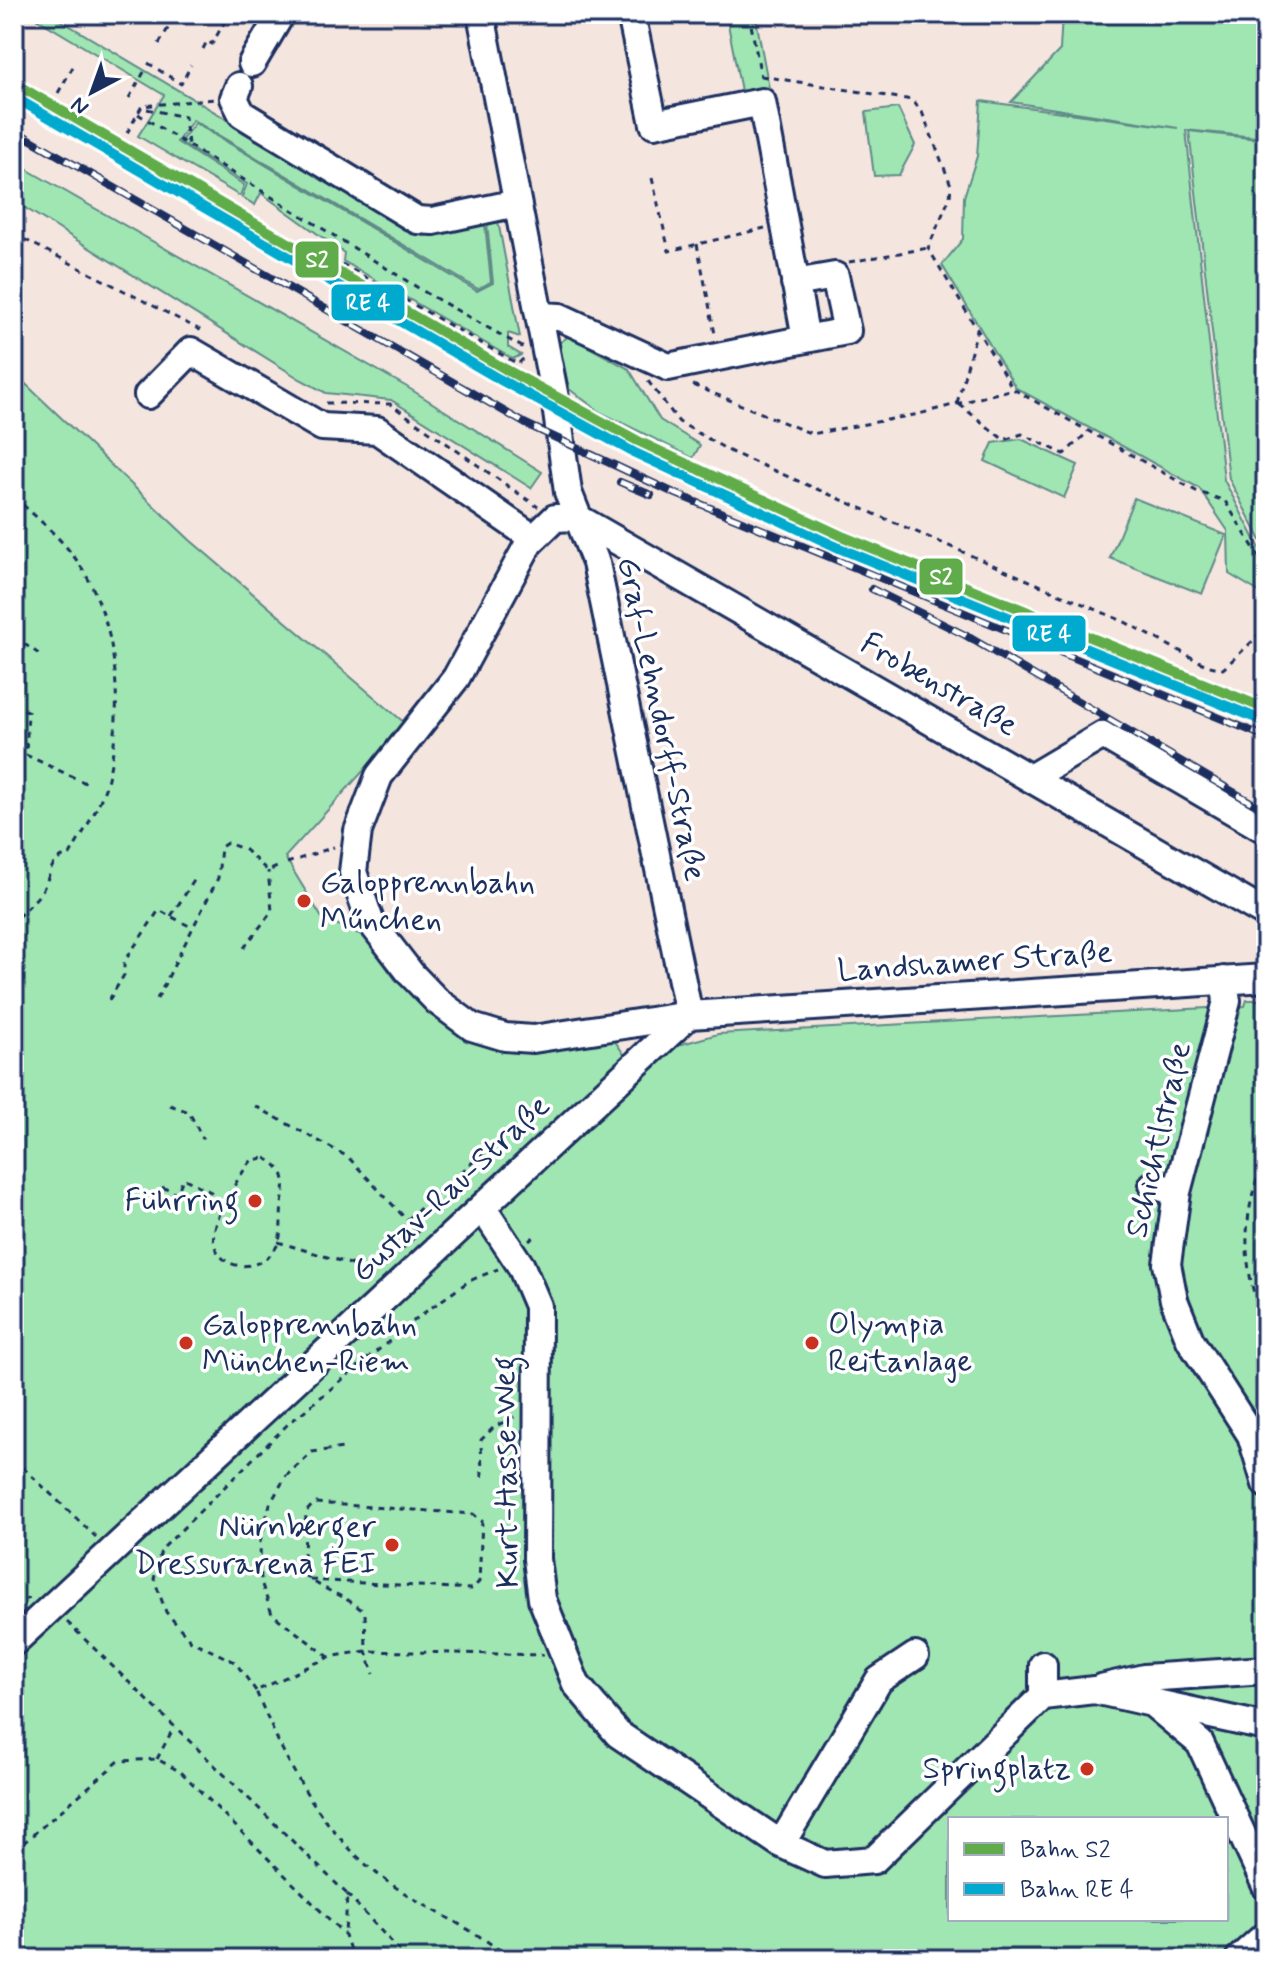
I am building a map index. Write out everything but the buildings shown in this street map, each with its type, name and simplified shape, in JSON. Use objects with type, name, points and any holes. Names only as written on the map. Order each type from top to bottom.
[{"type":"street","points":[[252,63],[281,14]]},
{"type":"street","name":"Graf-Lehndorff-Straße","points":[[481,14],[540,316],[568,492],[565,518],[596,563],[689,1015]]},
{"type":"street","points":[[631,14],[654,124],[762,89],[806,339]]},
{"type":"street","points":[[237,92],[242,114],[417,220],[433,221],[517,203]]},
{"type":"street","points":[[540,316],[560,317],[668,367],[847,331],[835,276],[795,283]]},
{"type":"street","points":[[148,395],[191,351],[322,427],[377,430],[531,541]]},
{"type":"street","name":"Landshamer Straße","points":[[565,518],[531,541],[456,678],[379,776],[357,840],[353,872],[370,921],[411,974],[437,1001],[472,1027],[505,1037],[533,1039],[689,1015],[1266,978]]},
{"type":"street","name":"Frobenstraße","points":[[565,518],[1032,777],[1266,914]]},
{"type":"street","points":[[1032,777],[1103,735],[1266,830]]},
{"type":"street","name":"Schichtlstraße","points":[[1224,980],[1227,1001],[1165,1188],[1167,1264],[1174,1300],[1190,1340],[1251,1435],[1266,1484]]},
{"type":"street","name":"Gustav-Rau-Straße","points":[[14,1642],[47,1600],[482,1207],[689,1015]]},
{"type":"street","name":"Kurt-Hasse-Weg","points":[[482,1207],[521,1266],[538,1306],[537,1559],[542,1599],[576,1684],[618,1734],[781,1844],[825,1864],[874,1860],[1043,1696]]},
{"type":"street","points":[[781,1844],[879,1680],[915,1656]]},
{"type":"street","points":[[1043,1665],[1043,1696],[1094,1690],[1144,1678],[1266,1670]]},
{"type":"street","points":[[1094,1690],[1266,1727]]},
{"type":"street","points":[[1152,1703],[1200,1743],[1266,1886]]},
{"type":"street","points":[[1239,1959],[1266,1935]]},
{"type":"path","points":[[159,44],[174,18],[167,14]]},
{"type":"path","points":[[203,49],[207,41],[212,44],[229,14]]},
{"type":"path","points":[[749,14],[762,89],[912,100],[922,112],[951,185],[950,197],[928,248]]},
{"type":"path","points":[[129,98],[148,64],[181,84],[191,65]]},
{"type":"path","points":[[58,93],[74,65]]},
{"type":"path","points":[[127,133],[142,106],[237,92]]},
{"type":"path","points":[[147,109],[185,117],[188,144]]},
{"type":"path","points":[[138,114],[428,294],[497,334],[517,342],[530,353],[518,364],[321,252]]},
{"type":"path","points":[[652,178],[669,251],[784,224]]},
{"type":"path","points":[[14,234],[209,336]]},
{"type":"path","points":[[697,244],[719,356]]},
{"type":"path","points":[[835,276],[834,265],[928,248]]},
{"type":"path","points":[[928,248],[1013,389],[1196,491],[1225,501],[1266,568]]},
{"type":"path","points":[[957,403],[977,330]]},
{"type":"path","points":[[668,367],[677,378],[812,434],[834,433],[1013,389]]},
{"type":"path","points":[[325,403],[390,404],[565,518]]},
{"type":"path","points":[[957,403],[1004,440],[1022,434],[1064,454],[1089,431]]},
{"type":"path","points":[[663,404],[679,422],[731,452],[1125,622],[1206,665],[1223,669],[1255,639],[1266,623]]},
{"type":"path","points":[[14,497],[69,551],[98,598],[113,653],[114,719],[108,780],[85,829],[70,855],[59,857],[48,870],[44,887],[14,921]]},
{"type":"path","points":[[14,637],[39,654]]},
{"type":"path","points":[[14,702],[28,712],[26,755]]},
{"type":"path","points":[[14,758],[26,755],[90,785]]},
{"type":"path","points":[[287,863],[357,840]]},
{"type":"path","points":[[157,999],[218,878],[221,847],[227,843],[244,849],[268,871],[272,911],[244,948]]},
{"type":"path","points":[[268,871],[279,866]]},
{"type":"path","points":[[171,916],[197,876]]},
{"type":"path","points":[[109,1000],[124,975],[124,962],[159,910],[194,928]]},
{"type":"path","points":[[198,921],[203,924]]},
{"type":"path","points":[[170,1105],[189,1112],[203,1139]]},
{"type":"path","points":[[255,1106],[348,1157],[419,1233],[390,1262]]},
{"type":"path","points":[[407,1220],[491,1146]]},
{"type":"path","points":[[1266,1157],[1251,1202],[1245,1245],[1252,1295],[1266,1324]]},
{"type":"path","points":[[265,1158],[277,1163],[284,1175],[278,1242],[263,1261],[250,1266],[234,1265],[220,1257],[213,1241],[215,1225],[242,1171],[252,1160],[265,1158]]},
{"type":"path","points":[[162,1187],[177,1194],[183,1178],[213,1193]]},
{"type":"path","points":[[278,1242],[350,1264],[371,1281],[380,1272]]},
{"type":"path","points":[[510,1959],[494,1945],[389,1883],[330,1827],[306,1794],[256,1691],[235,1662],[191,1641],[166,1612],[154,1579],[161,1550],[287,1425],[421,1315],[469,1281],[496,1270],[521,1266]]},
{"type":"path","points":[[482,1477],[481,1440],[507,1419],[537,1413]]},
{"type":"path","points":[[329,1657],[272,1614],[261,1582],[260,1542],[270,1504],[286,1476],[312,1452],[343,1448]]},
{"type":"path","points":[[14,1459],[98,1540]]},
{"type":"path","points":[[310,1580],[471,1589],[479,1582],[482,1521],[473,1514],[314,1503],[306,1512],[303,1573],[310,1580],[354,1602],[365,1613],[366,1651],[374,1674]]},
{"type":"path","points":[[14,1604],[47,1600],[347,1894],[407,1959]]},
{"type":"path","points":[[256,1691],[329,1657],[366,1651],[565,1657]]},
{"type":"path","points":[[157,1759],[174,1726]]},
{"type":"path","points":[[14,1851],[119,1761],[157,1759],[181,1772],[345,1935]]},
{"type":"path","points":[[347,1894],[345,1935],[353,1959]]},
{"type":"green space","points":[[29,14],[50,14],[423,236],[485,224],[491,282],[478,289],[193,120],[177,142],[244,185],[240,196],[138,136],[164,95]]},
{"type":"green space","points":[[726,14],[755,14],[769,88],[741,91]]},
{"type":"green space","points":[[1062,14],[1266,14],[1266,138],[1186,130],[1224,480],[1266,560],[1266,596],[1229,574],[1228,531],[1199,488],[1016,388],[942,265],[963,239],[964,197],[977,156],[981,101],[1178,128],[1011,102],[1060,50]]},
{"type":"green space","points":[[898,108],[915,145],[899,175],[874,176],[866,112]]},
{"type":"green space","points":[[195,123],[477,291],[493,283],[487,223],[498,221],[520,337],[508,333],[508,347],[521,355],[513,359],[343,261],[344,253],[261,193],[255,205],[242,197],[247,184],[180,142]]},
{"type":"green space","points":[[1189,131],[1266,140],[1266,550],[1229,479]]},
{"type":"green space","points":[[14,162],[407,387],[542,472],[531,488],[391,400],[326,393],[300,379],[14,201]]},
{"type":"green space","points":[[569,336],[629,369],[660,420],[700,445],[693,458],[600,412],[569,389],[559,343]]},
{"type":"green space","name":"Olympia Reitanlage","points":[[14,373],[190,540],[406,724],[285,857],[322,918],[364,936],[397,982],[468,1032],[609,1033],[641,1078],[675,1046],[718,1034],[1245,1006],[1247,1000],[1266,1000],[1266,1959],[14,1959]]},
{"type":"green space","points":[[1021,439],[1078,465],[1064,498],[985,461],[993,443]]},
{"type":"green space","points":[[1134,498],[1226,535],[1202,594],[1110,558]]},
{"type":"railway","points":[[14,130],[526,424],[674,493],[1266,737]]},
{"type":"railway","points":[[620,482],[651,495]]},
{"type":"railway","points":[[872,589],[965,635],[1266,811]]},
{"type":"rail line","name":"S2","points":[[14,83],[505,369],[638,441],[844,537],[1266,709]]},
{"type":"transit line","points":[[14,97],[499,379],[633,452],[839,548],[1261,720]]},
{"type":"place","name":"Galopprennbahn Műnchen","points":[[304,901]]},
{"type":"place","name":"Führring","points":[[255,1201]]},
{"type":"place","name":"Galopprennbahn München-Riem","points":[[186,1343]]},
{"type":"place","name":"Olympia Reitanlage","points":[[812,1343]]},
{"type":"place","name":"Nürnberger Dressurarena FEI","points":[[392,1545]]},
{"type":"place","name":"Springplatz","points":[[1087,1769]]}]
